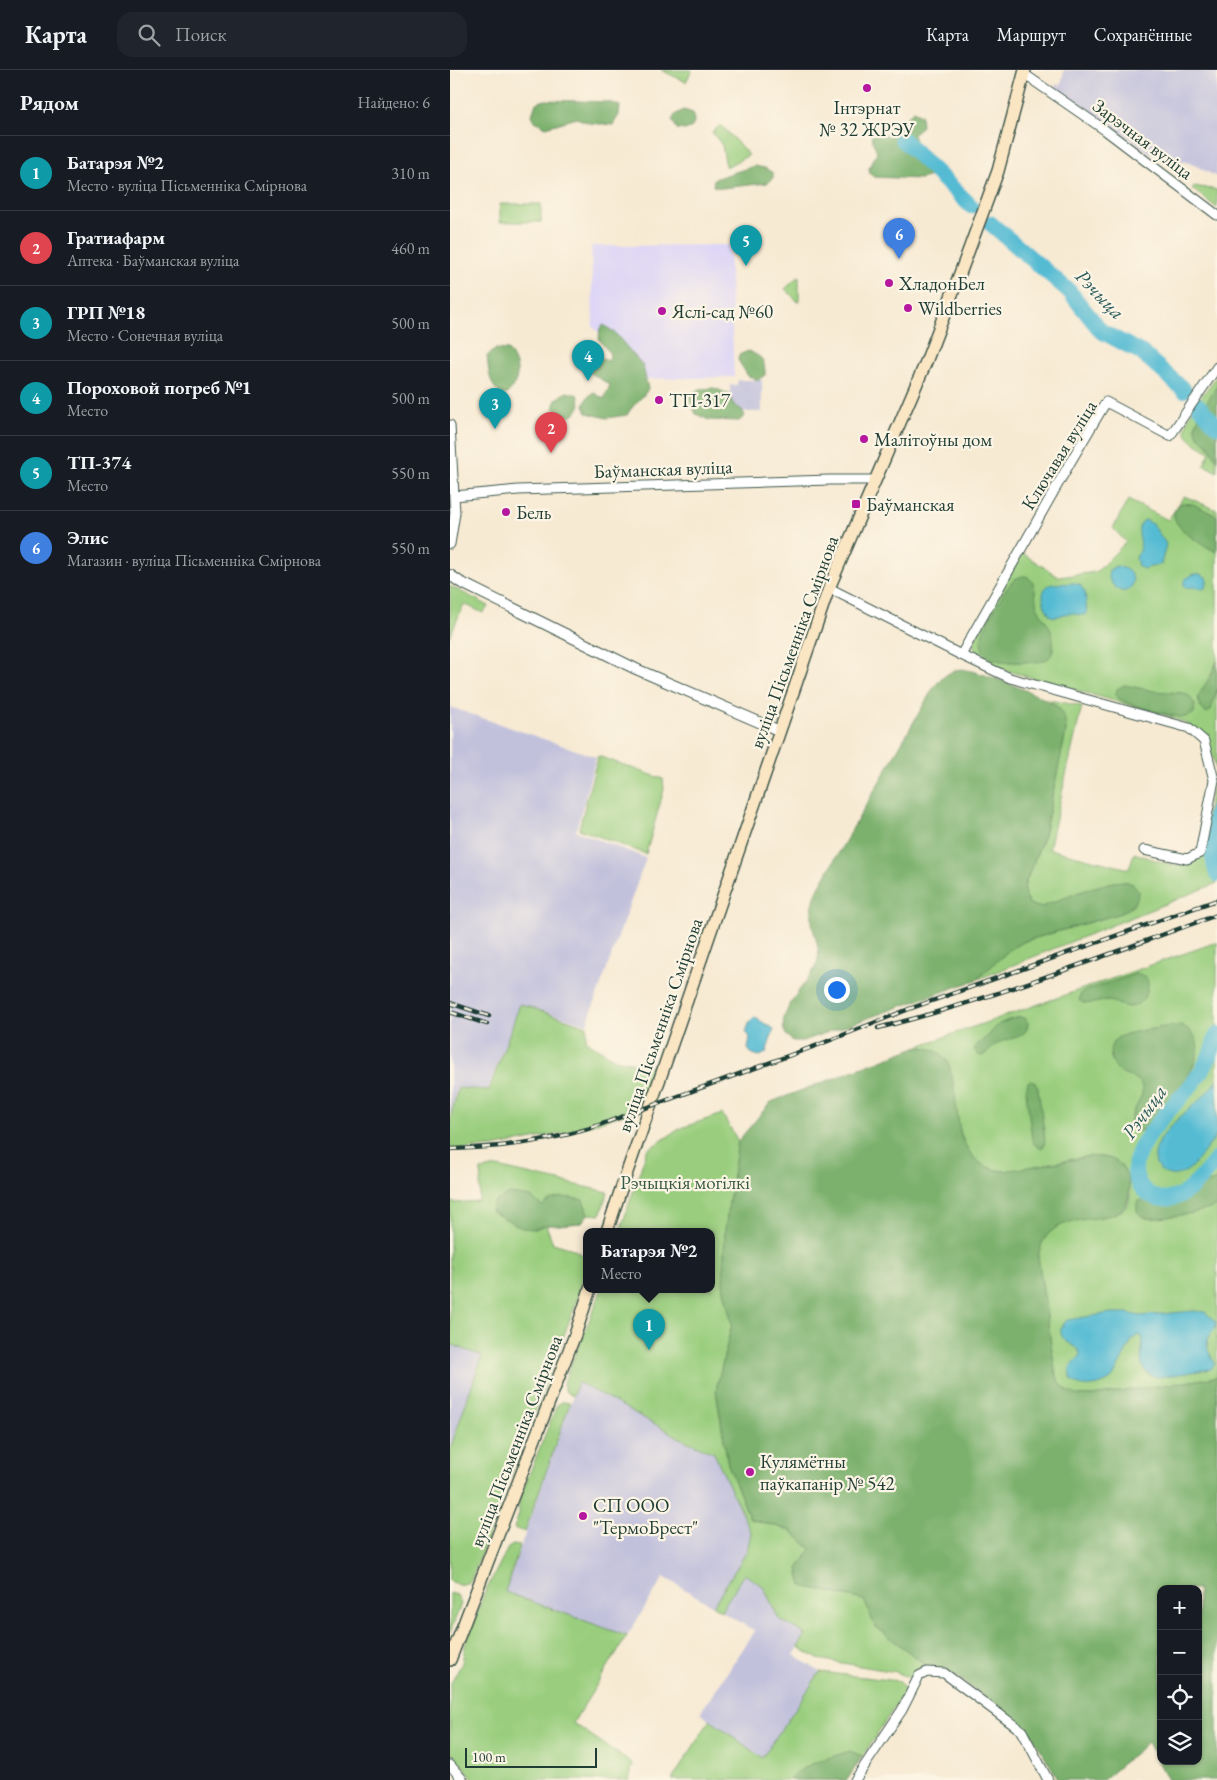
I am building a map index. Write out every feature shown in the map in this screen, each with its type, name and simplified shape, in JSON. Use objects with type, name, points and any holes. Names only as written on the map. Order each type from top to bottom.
[{"type":"main road","name":"вуліца Пісьменніка Смірнова","points":[[609,1228],[829,588],[926,362],[970,248],[998,171],[1025,72]]},
{"type":"main road","name":"вуліца Пісьменніка Смірнова","points":[[450,1660],[573,1340],[589,1293]]},
{"type":"street","name":"Зарэчная вуліца","points":[[1025,72],[1217,215]]},
{"type":"street","name":"Ключавая вуліца","points":[[961,655],[1106,402],[1170,436],[1217,367]]},
{"type":"street","points":[[450,425],[454,496],[454,526],[450,544]]},
{"type":"street","name":"Баўманская вуліца","points":[[454,496],[518,490],[874,480]]},
{"type":"street","points":[[450,576],[604,655],[780,731]]},
{"type":"street","points":[[829,588],[1010,678],[1189,728],[1204,741],[1214,780],[1200,853],[1187,859],[1144,850]]},
{"type":"street","points":[[855,1780],[902,1710],[918,1676],[927,1672],[944,1673],[1022,1731],[1048,1780]]},
{"type":"street","points":[[450,1765],[463,1780]]},
{"type":"shaded area","points":[[1064,70],[1217,70],[1217,177],[1184,161],[1151,154],[1056,87],[1056,84],[1061,86]]},
{"type":"shaded area","name":"Яслі-сад №60","points":[[729,245],[734,377],[645,379],[593,327],[591,246]]},
{"type":"shaded area","points":[[738,380],[762,380],[762,412],[730,412],[730,385],[737,385]]},
{"type":"shaded area","points":[[450,707],[596,757],[576,831],[646,858],[587,1024],[520,1004],[488,1089],[457,1088],[450,1116]]},
{"type":"shaded area","points":[[450,1344],[482,1356],[450,1449]]},
{"type":"shaded area","points":[[578,1382],[686,1441],[714,1453],[751,1533],[747,1551],[713,1606],[664,1577],[627,1636],[505,1592]]},
{"type":"shaded area","points":[[744,1574],[763,1586],[779,1619],[806,1635],[794,1655],[820,1672],[762,1758],[700,1713],[755,1631],[721,1611]]},
{"type":"green space","points":[[661,70],[692,70],[686,82]]},
{"type":"green space","points":[[545,100],[609,102],[620,106],[619,115],[613,125],[589,123],[577,118],[546,127],[535,121],[532,115],[536,103]]},
{"type":"green space","points":[[684,110],[693,113],[694,122],[692,127],[685,130],[677,129],[672,120],[676,114]]},
{"type":"green space","points":[[913,111],[921,115],[922,126],[913,135],[919,147],[936,165],[932,176],[920,179],[874,177],[870,174],[869,168],[877,152],[871,136],[883,134],[889,137]]},
{"type":"green space","points":[[721,125],[749,155],[726,167],[722,145],[712,132]]},
{"type":"green space","points":[[754,166],[765,168],[773,173],[773,178],[767,183],[722,188],[713,186],[714,179]]},
{"type":"green space","points":[[1194,186],[1217,190],[1217,208],[1192,189]]},
{"type":"green space","points":[[500,204],[541,204],[541,222],[500,222]]},
{"type":"green space","points":[[799,276],[799,303],[785,289]]},
{"type":"green space","points":[[604,325],[615,333],[643,366],[648,389],[627,415],[607,418],[587,413],[584,406],[587,398],[593,392],[604,399],[610,385],[578,365],[582,352],[588,349],[594,350],[602,359],[609,361],[610,354],[599,339],[600,328]]},
{"type":"green space","points":[[496,349],[508,350],[517,367],[514,384],[506,395],[496,389],[489,374],[487,356]]},
{"type":"green space","points":[[748,351],[762,359],[765,375],[758,380],[748,376],[738,360],[739,355]]},
{"type":"green space","points":[[1217,376],[1217,472],[1204,465],[1210,452],[1190,439],[1186,431],[1187,423],[1195,406]]},
{"type":"green space","points":[[1217,386],[1217,461],[1209,446],[1198,436],[1195,427],[1200,413]]},
{"type":"green space","points":[[714,388],[729,394],[733,404],[742,410],[745,416],[739,421],[709,420],[696,414],[690,401],[692,393],[700,389]]},
{"type":"green space","points":[[567,392],[578,395],[580,402],[578,409],[571,416],[564,415],[553,408],[558,398]]},
{"type":"green space","points":[[1184,496],[1217,510],[1217,883],[976,980],[1009,950],[1025,941],[1121,913],[1134,905],[1105,885],[1041,907],[1032,905],[1025,897],[1025,884],[1044,835],[1066,731],[1060,709],[1049,700],[1082,706],[1049,849],[1129,869],[1134,853],[1178,865],[1187,864],[1198,857],[1216,770],[1210,750],[1191,726],[1171,717],[994,667],[977,657],[973,643],[1022,553],[1059,577],[1096,572],[1126,542],[1113,528],[1128,500],[1168,520]]},
{"type":"green space","points":[[1182,503],[1193,504],[1217,516],[1217,552],[1193,538],[1178,524],[1174,517],[1175,510]]},
{"type":"green space","points":[[1021,576],[1026,576],[1033,583],[1037,605],[1051,630],[1053,650],[1049,658],[1038,662],[1009,662],[993,659],[983,649],[981,642],[983,632],[1006,590],[1014,580]]},
{"type":"green space","points":[[450,586],[489,606],[483,613],[464,604],[450,636]]},
{"type":"green space","points":[[1217,661],[1217,689],[1211,710],[1207,713],[1200,708],[1198,697]]},
{"type":"green space","points":[[961,669],[995,679],[1039,696],[1056,706],[1063,714],[1066,731],[1044,835],[1025,884],[1025,897],[1029,903],[1036,907],[1041,907],[1095,887],[1123,881],[1135,886],[1138,891],[1138,897],[1129,908],[1121,913],[1025,941],[1009,950],[976,980],[803,1041],[793,1041],[785,1034],[783,1024],[785,1014],[812,973],[818,960],[818,949],[812,917],[813,904],[819,887],[932,690],[945,676]]},
{"type":"green space","points":[[1124,685],[1188,695],[1195,704],[1194,713],[1188,717],[1183,717],[1148,710],[1128,703],[1116,695],[1117,689]]},
{"type":"green space","points":[[598,756],[663,779],[664,789],[646,854],[579,829]]},
{"type":"green space","points":[[1217,942],[1217,1377],[1092,1396],[1073,1394],[1060,1383],[1055,1371],[1038,1257],[1039,1252],[1047,1235],[1058,1226],[1070,1221],[1112,1214],[1122,1210],[1129,1202],[1129,1189],[1123,1169],[1113,1160],[1100,1157],[1081,1158],[1005,1171],[990,1168],[979,1162],[964,1143],[960,1131],[950,1072],[925,1047],[916,1047]]},
{"type":"green space","points":[[1137,973],[1146,977],[1148,987],[1145,996],[1134,1006],[1126,1007],[1109,1001],[1089,1004],[1079,1000],[1081,993],[1085,991]]},
{"type":"green space","points":[[520,1004],[587,1026],[586,1041],[615,1059],[655,1067],[637,1110],[564,1133],[492,1147],[450,1150],[450,1119],[458,1088],[489,1090]]},
{"type":"green space","points":[[1019,1017],[1025,1018],[1028,1023],[1024,1033],[1001,1042],[981,1056],[977,1053],[975,1048],[977,1045],[999,1024]]},
{"type":"green space","points":[[1181,1025],[1192,1032],[1197,1041],[1195,1063],[1175,1095],[1151,1123],[1140,1131],[1133,1130],[1131,1125],[1132,1115],[1142,1093],[1142,1087],[1139,1081],[1124,1075],[1116,1068],[1110,1054],[1112,1045],[1121,1036]]},
{"type":"green space","points":[[916,1047],[933,1050],[947,1061],[952,1075],[961,1136],[972,1156],[983,1165],[1005,1171],[1084,1158],[1106,1157],[1114,1160],[1122,1167],[1127,1176],[1129,1186],[1125,1206],[1116,1213],[1070,1222],[1056,1228],[1044,1239],[1038,1257],[1055,1371],[1057,1378],[1064,1388],[1073,1394],[1085,1396],[1217,1377],[1217,1780],[1168,1780],[1160,1765],[1202,1765],[1202,1585],[1157,1585],[1157,1759],[1148,1742],[1103,1780],[1059,1780],[1029,1730],[949,1671],[926,1665],[875,1626],[864,1600],[802,1586],[798,1569],[811,1549],[790,1530],[750,1519],[728,1464],[716,1390],[732,1324],[723,1286],[725,1230],[738,1141],[771,1102]]},
{"type":"green space","points":[[1034,1081],[1038,1088],[1045,1139],[1044,1146],[1041,1148],[1034,1144],[1032,1140],[1026,1091],[1028,1082]]},
{"type":"green space","name":"Рэчыцкія могілкі","points":[[722,1114],[738,1141],[725,1230],[723,1286],[732,1324],[716,1390],[728,1464],[750,1519],[790,1530],[811,1549],[798,1569],[802,1585],[864,1600],[875,1626],[926,1665],[916,1670],[910,1678],[896,1672],[818,1659],[798,1647],[806,1635],[779,1619],[763,1586],[744,1574],[721,1611],[713,1606],[747,1551],[751,1533],[714,1453],[686,1441],[578,1382],[573,1396],[566,1392],[563,1384],[600,1293],[715,1293],[715,1228],[621,1228],[647,1150],[681,1128]]},
{"type":"green space","points":[[497,1167],[608,1192],[600,1215],[588,1214],[581,1223],[546,1225],[553,1243],[573,1249],[583,1255],[583,1278],[575,1306],[471,1580],[461,1584],[450,1581],[450,1449],[482,1356],[450,1344],[450,1199],[454,1203],[479,1201],[481,1170]]},
{"type":"green space","points":[[1217,1180],[1217,1206],[1203,1211],[1161,1218],[1146,1218],[1137,1211],[1137,1202],[1141,1200],[1163,1203],[1172,1202],[1202,1185]]},
{"type":"green space","points":[[510,1194],[531,1197],[542,1206],[557,1198],[566,1197],[583,1200],[588,1214],[581,1223],[546,1225],[535,1229],[522,1228],[491,1211],[494,1202]]},
{"type":"green space","points":[[562,1402],[570,1403],[525,1532],[514,1528],[519,1514],[519,1500],[557,1405]]},
{"type":"green space","points":[[513,1545],[520,1546],[505,1592],[627,1636],[573,1723],[633,1764],[629,1780],[475,1780],[450,1752],[450,1685],[462,1663],[466,1641],[484,1594],[508,1548]]},
{"type":"green space","points":[[450,1593],[457,1595],[461,1604],[450,1633]]},
{"type":"green space","points":[[820,1672],[899,1681],[905,1691],[847,1780],[672,1780],[710,1720],[762,1758]]},
{"type":"green space","points":[[850,1751],[862,1756],[847,1780],[789,1780],[809,1765]]},
{"type":"water","points":[[1146,520],[1153,525],[1166,544],[1161,564],[1143,569],[1138,566],[1136,558],[1141,545],[1139,527]]},
{"type":"water","points":[[1116,566],[1125,569],[1131,574],[1133,579],[1132,585],[1125,591],[1119,590],[1110,580],[1109,570]]},
{"type":"water","points":[[1194,574],[1200,574],[1207,578],[1207,584],[1204,589],[1187,588],[1184,586],[1184,580]]},
{"type":"water","points":[[1074,583],[1080,585],[1085,592],[1087,614],[1069,613],[1051,616],[1044,602],[1043,593],[1045,589],[1054,584]]},
{"type":"water","points":[[754,1017],[774,1029],[766,1053],[760,1056],[752,1054],[748,1049],[750,1037],[746,1032],[750,1021]]},
{"type":"water","points":[[1217,1079],[1217,1133],[1215,1137],[1187,1171],[1176,1175],[1165,1173],[1160,1170],[1155,1160],[1157,1147],[1162,1137],[1177,1120],[1203,1097]]},
{"type":"water","points":[[1194,1311],[1205,1312],[1216,1322],[1215,1329],[1207,1339],[1208,1350],[1215,1364],[1211,1369],[1160,1377],[1152,1375],[1143,1368],[1141,1357],[1143,1338],[1138,1335],[1132,1340],[1113,1377],[1108,1381],[1094,1386],[1087,1386],[1074,1382],[1071,1377],[1070,1367],[1080,1354],[1075,1347],[1065,1340],[1061,1333],[1061,1328],[1067,1320],[1111,1313],[1127,1313],[1140,1316]]},
{"type":"waterway","name":"Рэчыца","points":[[902,139],[971,206]]},
{"type":"waterway","name":"Рэчыца","points":[[990,223],[1069,291],[1101,331],[1142,353],[1184,390]]},
{"type":"waterway","name":"Рэчыца","points":[[1198,405],[1217,426]]},
{"type":"waterway","name":"Рэчыца","points":[[1217,810],[1211,842],[1217,874]]},
{"type":"waterway","name":"Рэчыца","points":[[1217,1035],[1209,1058],[1200,1074],[1165,1114],[1144,1143],[1137,1157],[1135,1171],[1139,1184],[1145,1191],[1154,1197],[1167,1199],[1176,1197],[1192,1187],[1217,1159]]},
{"type":"railway","points":[[450,1149],[521,1143],[591,1128],[818,1045],[909,1009],[1217,900]]},
{"type":"railway","points":[[878,1028],[1007,990],[1217,915]]},
{"type":"railway","points":[[450,1003],[489,1016]]},
{"type":"railway","points":[[450,1012],[487,1024]]},
{"type":"place","name":"Інтэрнат № 32 ЖРЭУ","points":[[867,88]]},
{"type":"place","name":"Элис","points":[[899,259]]},
{"type":"place","name":"ТП-374","points":[[746,266]]},
{"type":"place","name":"ХладонБел","points":[[889,283]]},
{"type":"place","name":"Wildberries","points":[[908,308]]},
{"type":"place","name":"Яслі-сад №60","points":[[662,311]]},
{"type":"place","name":"Пороховой погреб №1","points":[[588,381]]},
{"type":"place","name":"ТП-317","points":[[659,400]]},
{"type":"place","name":"ГРП №18","points":[[495,429]]},
{"type":"place","name":"Малітоўны дом","points":[[864,439]]},
{"type":"place","name":"Гратиафарм","points":[[551,453]]},
{"type":"place","name":"Баўманская","points":[[856,504]]},
{"type":"place","name":"Бель","points":[[506,512]]},
{"type":"place","name":"Батарэя №2","points":[[649,1350]]},
{"type":"place","name":"Кулямётны паўкапанір № 542","points":[[750,1472]]},
{"type":"place","name":"СП ООО \"ТермоБрест\"","points":[[583,1516]]}]
